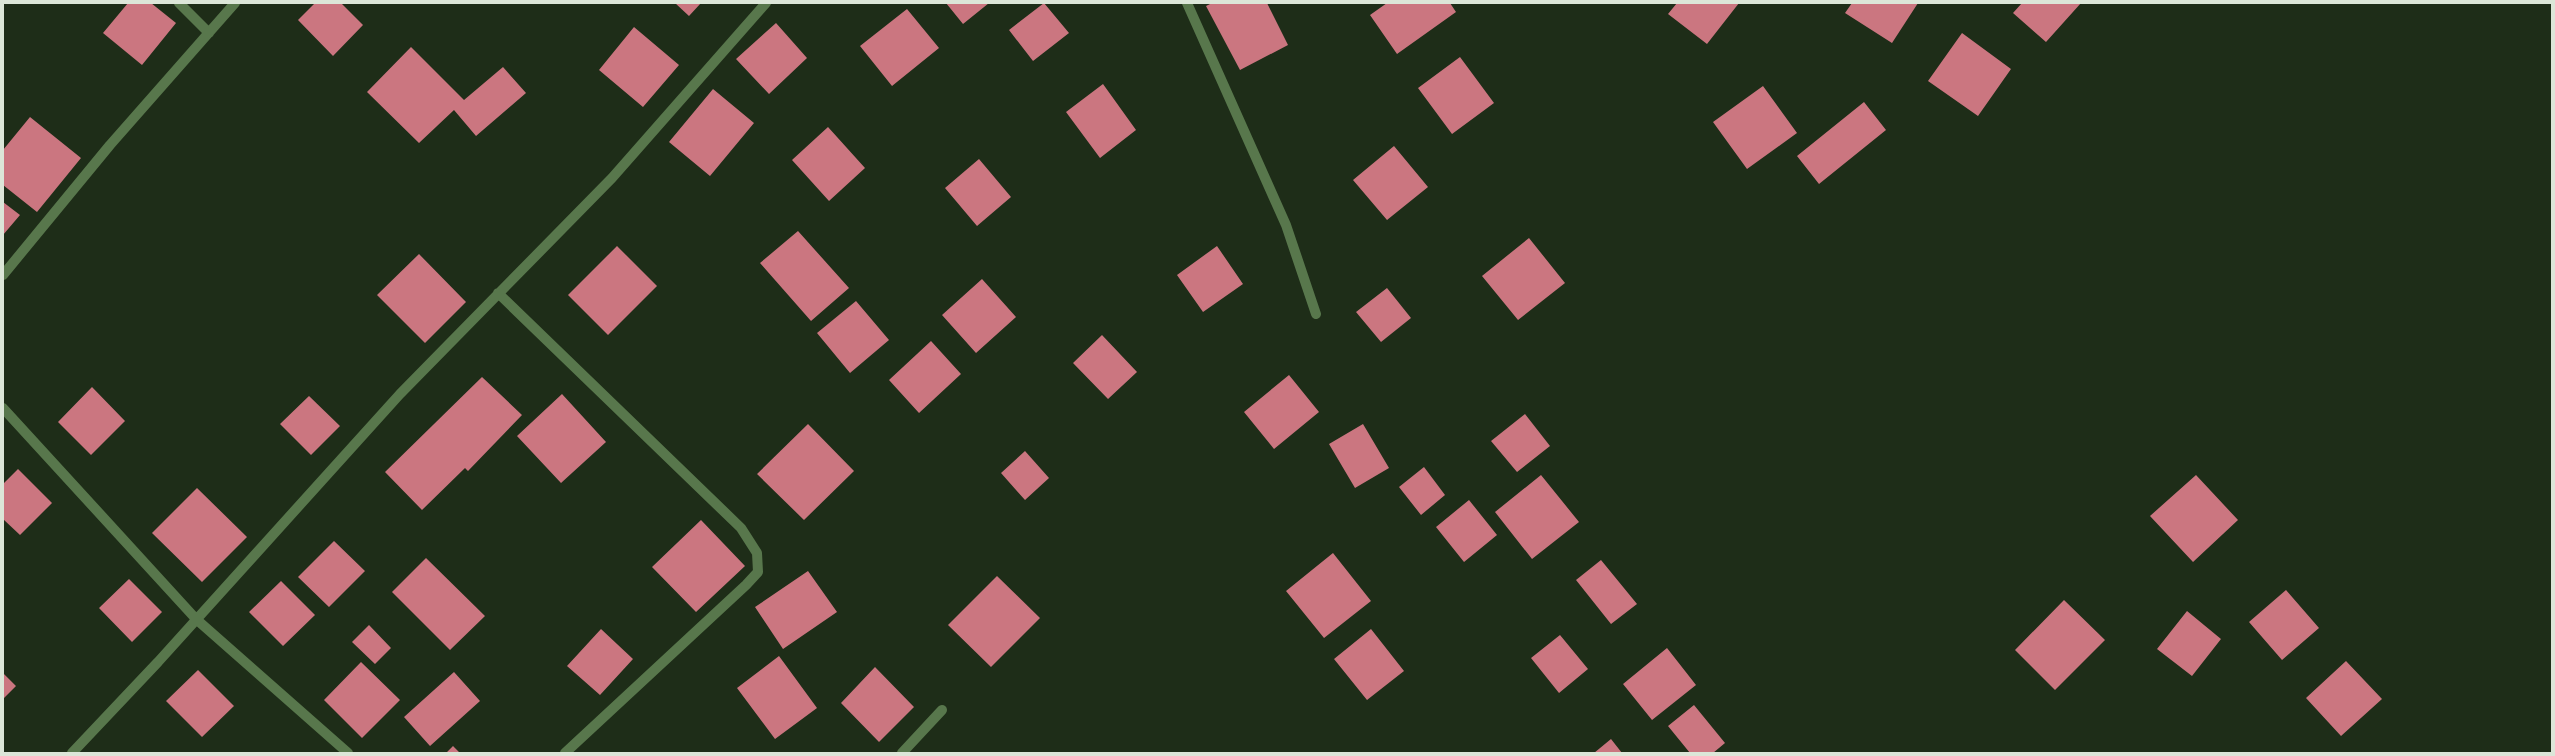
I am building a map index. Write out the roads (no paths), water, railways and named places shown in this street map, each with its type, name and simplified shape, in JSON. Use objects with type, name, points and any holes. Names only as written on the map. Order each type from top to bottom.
[{"type":"street","points":[[179,3],[209,33]]},
{"type":"street","points":[[3,275],[110,145],[235,3]]},
{"type":"street","points":[[72,753],[196,620],[400,394],[612,178],[766,3]]},
{"type":"street","points":[[1187,3],[1286,225],[1316,314]]},
{"type":"street","points":[[498,294],[741,528],[757,553],[758,572],[746,585],[565,753]]},
{"type":"street","points":[[3,408],[196,620],[348,753]]},
{"type":"street","points":[[902,753],[942,710]]}]
